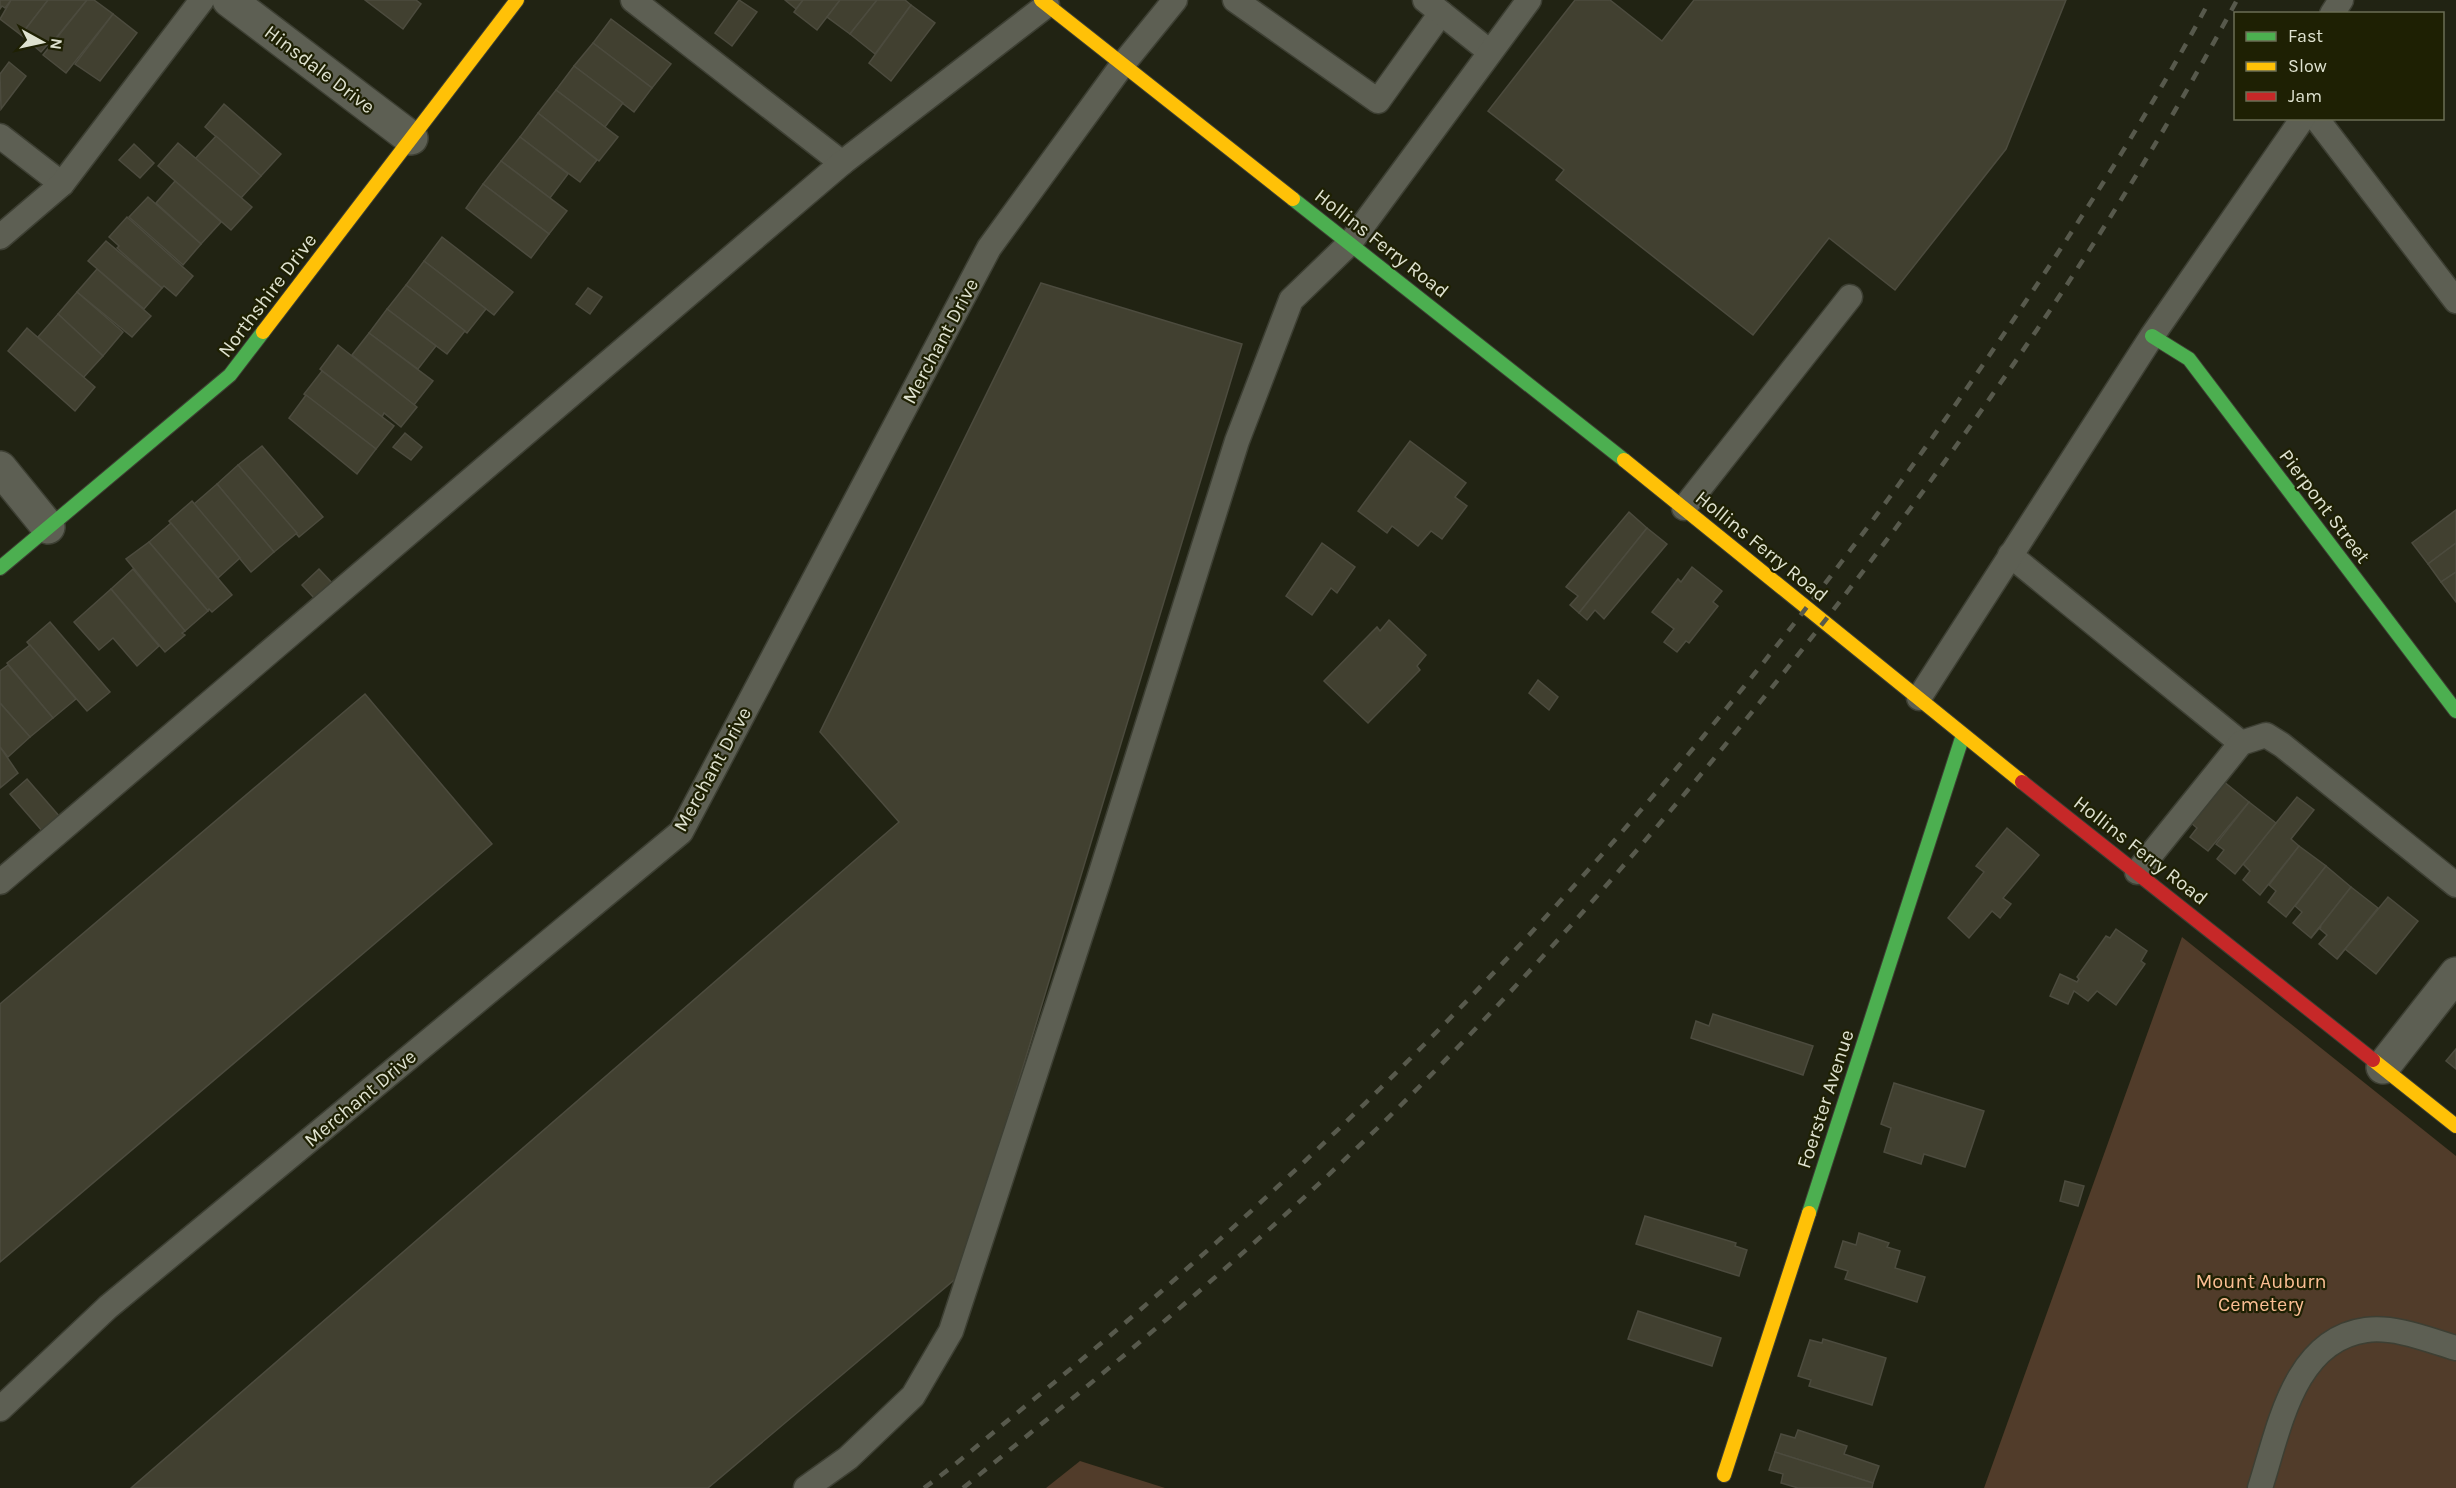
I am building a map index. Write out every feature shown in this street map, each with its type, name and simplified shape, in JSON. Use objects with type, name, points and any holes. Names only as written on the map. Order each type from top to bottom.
[{"type":"street","name":"Hinsdale Drive","points":[[229,0],[411,138]]},
{"type":"street","name":"Northshire Drive","points":[[0,568],[230,375],[517,0]]},
{"type":"street","name":"Hollins Ferry Road","points":[[1044,2],[1684,508],[1963,735],[2456,1126]]},
{"type":"street","name":"Pierpont Street","points":[[2152,336],[2189,359],[2456,711]]},
{"type":"street","points":[[0,468],[48,527]]},
{"type":"street","name":"Foerster Avenue","points":[[1724,1474],[1963,735]]},
{"type":"street","points":[[2383,1068],[2456,975]]},
{"type":"lane","points":[[0,237],[62,184],[202,0]]},
{"type":"lane","points":[[633,0],[842,163]]},
{"type":"lane","name":"Merchant Drive","points":[[0,1409],[108,1307],[681,832],[989,248],[1123,64],[1174,0]]},
{"type":"lane","points":[[1235,0],[1378,101],[1433,6],[1490,52]]},
{"type":"lane","points":[[806,1488],[848,1458],[913,1396],[951,1331],[1099,879],[1237,441],[1291,300],[1350,243],[1529,0]]},
{"type":"lane","points":[[0,882],[842,163],[1044,2]]},
{"type":"lane","points":[[1919,698],[2152,336],[2302,120]]},
{"type":"lane","points":[[2318,120],[2456,301]]},
{"type":"lane","points":[[0,136],[62,184]]},
{"type":"lane","points":[[1684,508],[1850,297]]},
{"type":"lane","points":[[2010,555],[2241,742]]},
{"type":"lane","points":[[2137,872],[2241,742],[2266,735],[2282,745],[2456,885]]},
{"type":"lane","points":[[2260,1488],[2291,1393],[2311,1359],[2337,1338],[2367,1329],[2402,1333],[2456,1348]]},
{"type":"green space","name":"Mount Auburn Cemetery","points":[[2182,937],[2456,1156],[2456,1488],[1984,1488]]},
{"type":"green space","points":[[1080,1461],[1165,1488],[1046,1488]]},
{"type":"building","points":[[0,0],[11,0],[5,8],[2,6],[0,9]]},
{"type":"building","points":[[11,0],[48,0],[21,35],[0,19]]},
{"type":"building","points":[[48,0],[87,0],[51,44],[49,43],[41,52],[21,35]]},
{"type":"building","points":[[87,0],[94,0],[113,14],[66,73],[43,55]]},
{"type":"building","points":[[365,0],[416,0],[421,4],[403,29]]},
{"type":"building","points":[[739,0],[757,12],[732,46],[715,33]]},
{"type":"building","points":[[785,0],[803,0],[796,9]]},
{"type":"building","points":[[803,0],[840,0],[817,30],[794,12]]},
{"type":"building","points":[[840,0],[877,0],[850,34],[827,17]]},
{"type":"building","points":[[877,0],[905,0],[911,5],[875,54],[850,34]]},
{"type":"building","points":[[1575,0],[1610,0],[1662,41],[1694,0],[2066,0],[2006,149],[1895,290],[1829,238],[1753,335],[1556,180],[1564,170],[1488,111]]},
{"type":"building","points":[[911,5],[935,23],[891,81],[869,63]]},
{"type":"building","points":[[113,14],[137,33],[100,81],[75,64]]},
{"type":"building","points":[[611,19],[671,64],[652,88],[593,43]]},
{"type":"building","points":[[593,43],[652,88],[634,112],[574,66]]},
{"type":"building","points":[[9,62],[26,76],[1,109],[0,74]]},
{"type":"building","points":[[574,66],[623,103],[605,127],[556,90]]},
{"type":"building","points":[[556,90],[618,137],[599,161],[538,113]]},
{"type":"building","points":[[224,104],[281,154],[261,176],[205,127]]},
{"type":"building","points":[[538,113],[597,160],[580,182],[520,137]]},
{"type":"building","points":[[216,136],[261,176],[241,198],[195,159]]},
{"type":"building","points":[[520,137],[568,174],[550,198],[501,161]]},
{"type":"building","points":[[178,143],[252,207],[231,230],[158,166]]},
{"type":"building","points":[[134,144],[154,163],[140,178],[119,160]]},
{"type":"building","points":[[501,161],[567,211],[549,234],[483,184]]},
{"type":"building","points":[[175,181],[221,222],[201,244],[156,203]]},
{"type":"building","points":[[483,184],[549,234],[531,258],[466,208]]},
{"type":"building","points":[[148,197],[201,244],[183,265],[129,217]]},
{"type":"building","points":[[127,217],[193,276],[176,296],[164,286],[162,288],[117,248],[119,246],[109,237]]},
{"type":"building","points":[[442,237],[513,292],[494,315],[424,261]]},
{"type":"building","points":[[106,241],[162,288],[144,309],[88,261]]},
{"type":"building","points":[[424,261],[486,309],[467,333],[406,285]]},
{"type":"building","points":[[97,269],[151,316],[132,337],[77,292]]},
{"type":"building","points":[[1041,283],[1242,344],[960,1275],[708,1488],[131,1488],[899,822],[820,732]]},
{"type":"building","points":[[406,285],[465,331],[447,354],[387,309]]},
{"type":"building","points":[[588,288],[602,297],[590,314],[576,304]]},
{"type":"building","points":[[77,292],[123,332],[103,356],[58,314]]},
{"type":"building","points":[[387,309],[436,346],[418,369],[369,333]]},
{"type":"building","points":[[58,314],[103,356],[83,378],[38,337]]},
{"type":"building","points":[[27,328],[95,387],[75,411],[8,351]]},
{"type":"building","points":[[369,333],[433,381],[414,405],[352,355]]},
{"type":"building","points":[[338,345],[417,407],[401,427],[384,413],[382,417],[320,369]]},
{"type":"building","points":[[322,371],[394,426],[376,449],[304,394]]},
{"type":"building","points":[[306,395],[376,449],[357,474],[289,418]]},
{"type":"building","points":[[405,433],[422,447],[411,460],[393,447]]},
{"type":"building","points":[[1410,441],[1466,483],[1455,497],[1467,506],[1442,539],[1431,531],[1418,546],[1392,526],[1387,533],[1358,511]]},
{"type":"building","points":[[262,446],[323,517],[299,537],[238,465]]},
{"type":"building","points":[[238,465],[297,533],[274,552],[217,484]]},
{"type":"building","points":[[217,484],[274,552],[251,572],[194,504]]},
{"type":"building","points":[[192,501],[240,558],[218,578],[169,521]]},
{"type":"building","points":[[2456,510],[2456,543],[2428,564],[2412,543]]},
{"type":"building","points":[[1629,512],[1647,528],[1579,613],[1570,605],[1578,596],[1566,587]]},
{"type":"building","points":[[171,523],[232,595],[212,612],[209,609],[208,611],[149,542]]},
{"type":"building","points":[[1647,528],[1667,544],[1604,619],[1595,610],[1587,620],[1579,613]]},
{"type":"building","points":[[149,542],[208,611],[185,631],[126,559]]},
{"type":"building","points":[[1322,543],[1355,567],[1337,593],[1331,588],[1312,615],[1286,596]]},
{"type":"building","points":[[2456,543],[2456,572],[2441,582],[2428,564]]},
{"type":"building","points":[[1692,567],[1722,591],[1713,602],[1718,606],[1689,643],[1686,641],[1677,652],[1664,642],[1674,629],[1652,612],[1678,579],[1681,582]]},
{"type":"building","points":[[133,569],[185,631],[182,633],[185,635],[165,652],[111,589]]},
{"type":"building","points":[[319,569],[333,584],[315,599],[302,585]]},
{"type":"building","points":[[2456,572],[2456,602],[2441,582]]},
{"type":"building","points":[[111,589],[159,646],[137,666],[113,638],[99,650],[74,622]]},
{"type":"building","points":[[1389,620],[1426,655],[1417,666],[1420,670],[1368,723],[1324,681],[1377,627],[1380,631]]},
{"type":"building","points":[[50,622],[110,692],[87,711],[27,642]]},
{"type":"building","points":[[30,645],[76,699],[53,718],[7,663]]},
{"type":"building","points":[[8,665],[53,718],[30,737],[0,703],[0,671]]},
{"type":"building","points":[[1538,680],[1558,697],[1549,710],[1529,693]]},
{"type":"building","points":[[365,694],[492,844],[0,1262],[0,1004]]},
{"type":"building","points":[[0,703],[30,737],[8,757],[0,747]]},
{"type":"building","points":[[0,747],[18,773],[0,788]]},
{"type":"building","points":[[27,779],[60,817],[43,832],[10,794]]},
{"type":"building","points":[[2223,781],[2249,802],[2208,851],[2190,837],[2197,828],[2191,823]]},
{"type":"building","points":[[2297,797],[2314,810],[2291,839],[2299,846],[2260,895],[2243,880],[2250,871],[2243,864]]},
{"type":"building","points":[[2249,802],[2276,823],[2235,874],[2217,859],[2224,850],[2216,844]]},
{"type":"building","points":[[2007,828],[2039,855],[2003,898],[2011,904],[2000,918],[1992,911],[1969,938],[1948,918],[1984,872],[1976,866]]},
{"type":"building","points":[[2299,846],[2326,866],[2286,917],[2268,902],[2276,891],[2269,885]]},
{"type":"building","points":[[2326,866],[2351,887],[2311,938],[2293,923],[2302,912],[2295,906]]},
{"type":"building","points":[[2351,887],[2378,908],[2337,959],[2319,944],[2327,935],[2320,929],[2321,926],[2311,938]]},
{"type":"building","points":[[2388,897],[2418,921],[2376,974],[2345,949]]},
{"type":"building","points":[[2116,929],[2147,951],[2141,961],[2145,964],[2116,1005],[2097,991],[2088,1001],[2074,991],[2068,1004],[2050,996],[2060,974],[2077,982],[2079,979],[2077,977],[2106,936],[2110,938]]},
{"type":"building","points":[[1713,1014],[1813,1046],[1803,1075],[1691,1038],[1696,1021],[1709,1026]]},
{"type":"building","points":[[2456,1049],[2456,1069],[2446,1061]]},
{"type":"building","points":[[1894,1083],[1984,1111],[1965,1167],[1924,1154],[1921,1164],[1884,1152],[1891,1128],[1881,1124]]},
{"type":"building","points":[[2065,1181],[2084,1186],[2078,1206],[2060,1201]]},
{"type":"building","points":[[1645,1216],[1736,1243],[1735,1246],[1747,1250],[1739,1276],[1636,1244]]},
{"type":"building","points":[[1859,1233],[1889,1243],[1887,1247],[1900,1251],[1895,1268],[1925,1277],[1917,1302],[1845,1279],[1848,1271],[1835,1267],[1843,1241],[1856,1245]]},
{"type":"building","points":[[1638,1311],[1721,1338],[1712,1366],[1628,1339]]},
{"type":"building","points":[[1823,1339],[1886,1358],[1872,1405],[1809,1386],[1811,1380],[1798,1376],[1810,1340],[1822,1343]]},
{"type":"building","points":[[1798,1430],[1847,1446],[1844,1454],[1879,1466],[1873,1483],[1775,1452],[1781,1434],[1795,1438]]},
{"type":"building","points":[[1775,1452],[1873,1483],[1872,1488],[1798,1488],[1781,1483],[1783,1474],[1769,1470]]},
{"type":"railway","points":[[924,1488],[1126,1322],[1304,1162],[1414,1055],[1520,945],[1622,832],[1721,715],[1816,595],[1908,472],[2080,220],[2134,133],[2210,0]]},
{"type":"railway","points":[[963,1488],[1184,1304],[1344,1160],[1493,1011],[1632,856],[1830,614],[1957,445],[2076,271],[2186,92],[2237,0]]},
{"type":"traffic: fast","points":[[1293,199],[1624,460]]},
{"type":"traffic: fast","points":[[0,568],[230,375],[263,332]]},
{"type":"traffic: fast","points":[[2152,336],[2189,359],[2456,711]]},
{"type":"traffic: fast","points":[[1809,1213],[1963,735]]},
{"type":"traffic: slow","points":[[263,332],[517,0]]},
{"type":"traffic: slow","points":[[1041,0],[1293,199]]},
{"type":"traffic: slow","points":[[1624,460],[2022,782]]},
{"type":"traffic: slow","points":[[2373,1060],[2456,1126]]},
{"type":"traffic: slow","points":[[1724,1475],[1809,1213]]},
{"type":"traffic: jam","points":[[2022,782],[2373,1060]]}]
